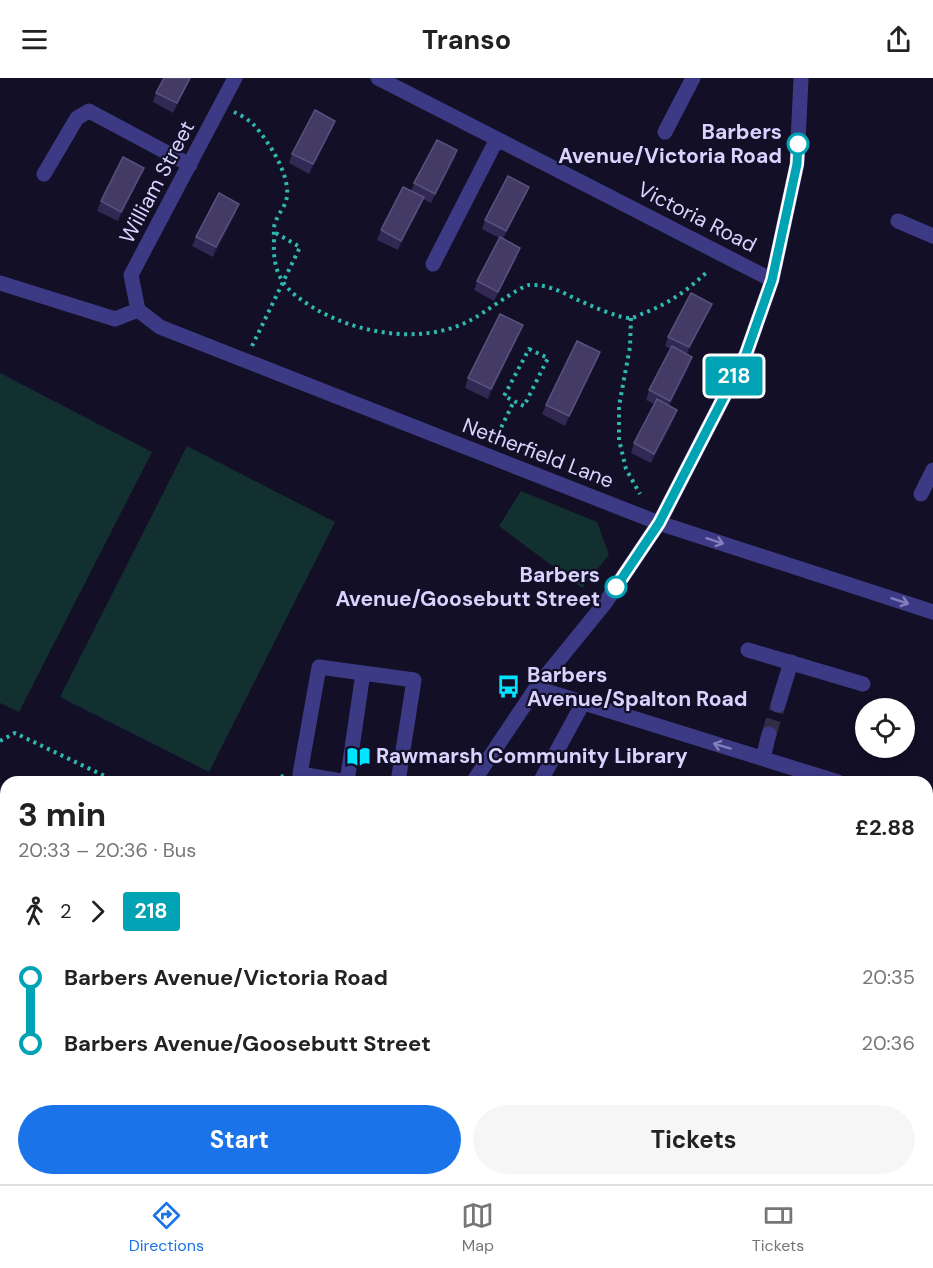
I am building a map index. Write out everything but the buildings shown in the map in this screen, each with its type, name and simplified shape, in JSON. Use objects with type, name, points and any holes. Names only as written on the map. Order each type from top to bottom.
[{"type":"street","name":"William Street","points":[[138,310],[131,275],[235,78]]},
{"type":"street","name":"Victoria Road","points":[[378,78],[772,280]]},
{"type":"street","points":[[665,132],[693,78]]},
{"type":"street","points":[[477,776],[536,688],[605,603],[659,523],[746,354],[772,280],[797,164],[801,78]]},
{"type":"street","points":[[44,174],[77,118],[89,111],[190,165]]},
{"type":"street","points":[[433,264],[497,139]]},
{"type":"street","points":[[898,221],[933,237]]},
{"type":"street","points":[[0,283],[115,319],[138,310]]},
{"type":"street","name":"Netherfield Lane","points":[[138,310],[160,327],[659,523],[933,612]]},
{"type":"street","points":[[921,494],[933,470]]},
{"type":"street","points":[[748,650],[863,684]]},
{"type":"street","points":[[778,705],[791,662]]},
{"type":"street","points":[[312,776],[300,774],[319,667],[414,680],[399,776]]},
{"type":"street","points":[[348,776],[363,673]]},
{"type":"street","points":[[536,688],[819,776]]},
{"type":"street","points":[[543,776],[584,703]]},
{"type":"street","points":[[762,758],[770,734]]},
{"type":"path","points":[[245,360],[300,247],[274,232]]},
{"type":"path","points":[[631,318],[630,347],[619,406],[619,440],[626,470],[640,494]]},
{"type":"path","points":[[529,349],[548,358],[524,406],[514,401],[504,396],[529,349]]},
{"type":"path","points":[[498,434],[514,401]]},
{"type":"path","points":[[0,741],[15,733],[105,776]]},
{"type":"path","points":[[290,776],[300,774]]},
{"type":"green space","points":[[0,373],[152,452],[19,712],[0,703]]},
{"type":"green space","points":[[187,446],[335,522],[209,772],[60,697]]},
{"type":"green space","points":[[521,491],[597,522],[609,555],[582,588],[499,526]]},
{"type":"tunnel","points":[[769,734],[778,705]]},
{"type":"bus line","name":"218","points":[[616,587],[659,523],[746,354],[772,280],[797,164],[798,144]]},
{"type":"place","name":"Barbers Avenue/Victoria Road","points":[[798,144]]},
{"type":"place","name":"Barbers Avenue/Goosebutt Street","points":[[616,587]]},
{"type":"place","name":"Barbers Avenue/Spalton Road","points":[[509,687]]},
{"type":"place","name":"Rawmarsh Community Library","points":[[358,756]]}]
